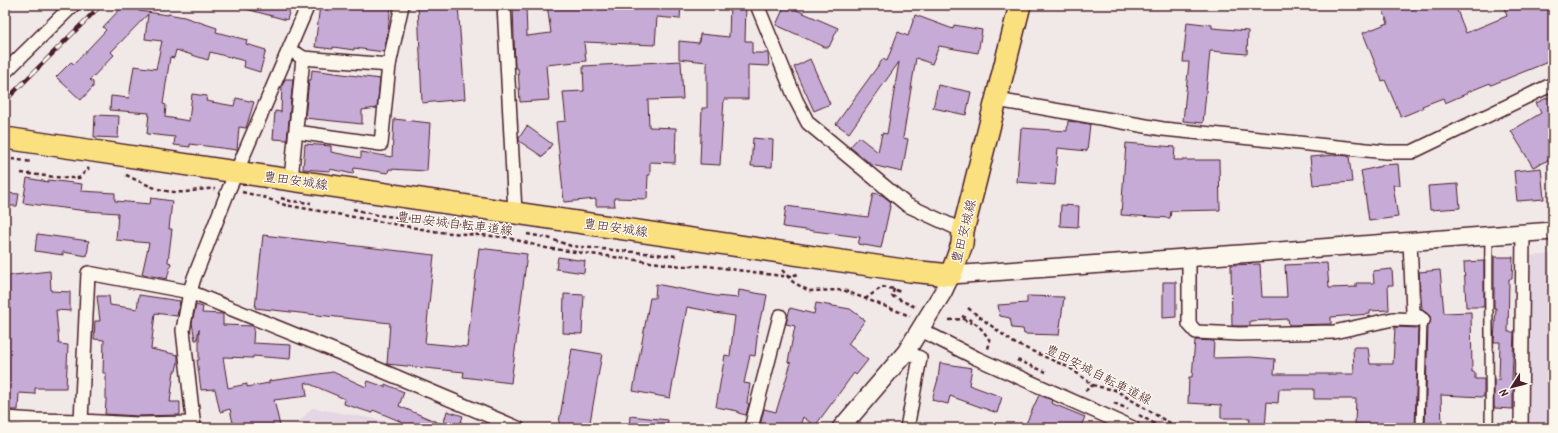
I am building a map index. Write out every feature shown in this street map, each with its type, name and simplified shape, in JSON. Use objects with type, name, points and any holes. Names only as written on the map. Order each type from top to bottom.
[{"type":"main road","name":"豊田安城線","points":[[5,138],[233,180],[291,180],[902,270],[951,275],[962,244],[963,231],[1020,5]]},
{"type":"street","points":[[5,72],[73,5]]},
{"type":"street","points":[[5,418],[31,424],[80,420],[193,426],[184,330],[190,292],[194,278],[233,180],[308,5]]},
{"type":"street","points":[[296,132],[380,144],[389,65],[402,5]]},
{"type":"street","points":[[504,5],[516,212]]},
{"type":"street","points":[[757,5],[796,100],[808,123],[907,205],[963,231]]},
{"type":"street","points":[[289,48],[303,58],[389,65]]},
{"type":"street","points":[[291,180],[303,58]]},
{"type":"street","points":[[996,100],[1163,129],[1386,152],[1412,152],[1553,84]]},
{"type":"street","points":[[841,428],[906,352],[915,323],[943,292],[951,275],[1553,231]]},
{"type":"street","points":[[1521,428],[1523,233]]},
{"type":"street","points":[[1410,242],[1413,312],[1423,320]]},
{"type":"street","points":[[1189,258],[1189,324],[1196,332],[1239,334],[1334,332],[1392,318],[1423,320]]},
{"type":"street","points":[[80,420],[88,273],[190,292],[518,428]]},
{"type":"street","points":[[751,428],[780,316]]},
{"type":"street","points":[[915,323],[976,358],[1134,428]]},
{"type":"street","points":[[906,352],[920,358],[907,428]]},
{"type":"lane","points":[[1489,236],[1489,428]]},
{"type":"lane","points":[[1420,428],[1423,320]]},
{"type":"path","points":[[5,158],[34,162]]},
{"type":"path","points":[[81,167],[96,169]]},
{"type":"path","points":[[21,173],[64,178],[79,178],[89,168]]},
{"type":"path","name":"豊田安城自転車道線","points":[[118,173],[126,174],[157,190],[184,192],[206,188],[233,180],[263,197],[285,205],[439,232],[505,237],[546,248],[681,266],[708,266],[789,277],[806,272]]},
{"type":"path","points":[[233,180],[262,193]]},
{"type":"path","points":[[276,196],[290,201],[318,203]]},
{"type":"path","points":[[347,207],[377,214],[471,225]]},
{"type":"path","points":[[525,234],[548,238],[571,246],[679,256]]},
{"type":"path","points":[[778,268],[783,271],[793,282],[809,291],[843,290],[915,323]]},
{"type":"path","points":[[865,300],[882,287],[894,289],[902,293]]},
{"type":"path","points":[[894,289],[892,296],[915,307]]},
{"type":"path","name":"豊田安城自転車道線","points":[[968,308],[1014,343],[1070,368],[1093,385],[1100,388],[1115,390],[1166,421],[1184,428]]},
{"type":"path","points":[[962,316],[972,320],[983,329],[990,341],[988,349]]},
{"type":"path","points":[[949,320],[962,319],[971,322],[972,320]]},
{"type":"shaded area","points":[[1553,254],[1553,428],[1526,428],[1529,256]]},
{"type":"shaded area","points":[[312,408],[387,421],[395,428],[293,428]]},
{"type":"building","points":[[124,5],[133,5],[139,11],[184,17],[217,28],[216,32],[247,40],[246,44],[266,50],[260,72],[244,67],[245,61],[210,52],[208,60],[176,50],[174,58],[170,57],[163,104],[166,105],[165,117],[189,121],[192,94],[207,96],[206,101],[234,106],[236,98],[254,102],[246,128],[239,127],[237,150],[190,144],[190,147],[174,145],[175,137],[147,134],[149,113],[110,110],[111,96],[129,98],[134,66],[156,69],[162,41],[145,39],[148,14],[111,52],[114,55],[90,80],[93,82],[93,87],[81,100],[56,77],[71,62],[74,64],[106,30],[103,27]]},
{"type":"building","points":[[247,5],[291,5],[287,20],[246,9]]},
{"type":"building","points":[[320,5],[391,5],[384,52],[354,48],[354,50],[333,47],[333,49],[315,47]]},
{"type":"building","points":[[418,5],[458,5],[465,99],[422,103]]},
{"type":"building","points":[[513,5],[526,5],[527,36],[551,33],[547,5],[681,5],[680,19],[657,17],[655,45],[584,42],[586,61],[546,65],[549,100],[520,102],[518,68],[515,68]]},
{"type":"building","points":[[730,5],[746,5],[745,41],[752,41],[752,53],[768,53],[769,66],[748,65],[748,99],[724,99],[720,165],[700,164],[702,108],[707,108],[707,62],[679,59],[679,41],[699,43],[700,34],[729,37]]},
{"type":"building","points":[[785,5],[838,28],[829,47],[825,47],[776,25]]},
{"type":"building","points":[[1381,5],[1455,5],[1466,33],[1507,16],[1503,5],[1553,5],[1553,60],[1491,85],[1490,83],[1445,103],[1443,98],[1422,106],[1423,108],[1401,117],[1385,80],[1382,81],[1363,33],[1388,23]]},
{"type":"building","points":[[915,15],[953,29],[954,25],[982,30],[978,53],[939,46],[932,64],[916,58],[903,138],[908,139],[902,172],[872,165],[850,147],[859,137],[878,152],[882,133],[887,134],[899,62],[849,133],[836,124],[883,59],[887,61],[898,32],[908,36]]},
{"type":"building","points":[[1187,22],[1212,25],[1212,28],[1248,31],[1247,54],[1210,51],[1203,123],[1183,121],[1189,62],[1183,62]]},
{"type":"building","points":[[810,59],[830,104],[814,111],[794,67]]},
{"type":"building","points":[[681,61],[683,99],[648,100],[649,127],[676,128],[675,163],[650,162],[647,199],[614,198],[615,206],[596,206],[596,199],[564,202],[556,122],[566,121],[563,92],[584,91],[583,66]]},
{"type":"building","points":[[312,70],[380,79],[377,108],[362,110],[362,124],[305,118],[309,80],[311,80]]},
{"type":"building","points":[[285,79],[293,79],[287,140],[273,139],[275,111],[281,112],[282,86]]},
{"type":"building","points":[[938,85],[971,92],[966,115],[933,108]]},
{"type":"building","points":[[1549,97],[1553,105],[1553,158],[1533,167],[1511,131],[1541,113],[1536,103]]},
{"type":"building","points":[[95,115],[119,116],[118,138],[94,137]]},
{"type":"building","points":[[394,119],[430,123],[427,171],[389,169],[388,173],[354,168],[353,174],[330,169],[330,171],[303,169],[305,144],[331,146],[331,152],[361,158],[361,152],[392,157]]},
{"type":"building","points":[[1068,121],[1090,124],[1087,151],[1058,148],[1055,185],[1017,182],[1021,128],[1067,131]]},
{"type":"building","points":[[527,126],[552,144],[543,157],[519,141],[519,138]]},
{"type":"building","points":[[753,138],[773,140],[772,167],[751,166]]},
{"type":"building","points":[[1126,143],[1175,147],[1174,160],[1219,160],[1220,210],[1171,211],[1170,218],[1121,215]]},
{"type":"building","points":[[1335,155],[1349,156],[1352,182],[1313,185],[1310,157]]},
{"type":"building","points":[[1398,164],[1400,185],[1393,185],[1398,217],[1369,221],[1361,171],[1382,165]]},
{"type":"building","points":[[1541,168],[1544,199],[1517,201],[1514,171]]},
{"type":"building","points":[[27,178],[48,182],[48,180],[82,184],[81,191],[115,193],[115,201],[150,204],[151,198],[172,201],[169,229],[172,229],[168,262],[171,263],[167,279],[142,274],[149,243],[116,240],[118,213],[87,211],[23,203]]},
{"type":"building","points":[[1458,184],[1460,208],[1430,210],[1428,186]]},
{"type":"building","points":[[5,193],[19,194],[17,206],[5,206]]},
{"type":"building","points":[[873,193],[882,195],[891,202],[881,248],[858,244],[860,237],[783,227],[786,206],[868,217]]},
{"type":"building","points":[[1061,205],[1079,206],[1078,227],[1060,226]]},
{"type":"building","points":[[37,234],[89,241],[87,256],[63,252],[63,255],[35,251]]},
{"type":"building","points":[[263,235],[434,255],[425,343],[467,347],[479,248],[527,254],[511,383],[463,377],[464,372],[387,364],[390,323],[255,308]]},
{"type":"building","points":[[558,257],[585,261],[584,273],[556,269]]},
{"type":"building","points":[[1494,257],[1513,257],[1512,279],[1509,279],[1508,332],[1514,332],[1512,380],[1513,409],[1494,408],[1494,379],[1499,380],[1500,342],[1494,342],[1496,308],[1494,308]]},
{"type":"building","points":[[1484,261],[1484,307],[1466,307],[1464,262]]},
{"type":"building","points":[[1327,263],[1329,288],[1356,287],[1356,283],[1374,283],[1373,271],[1392,269],[1393,285],[1388,285],[1389,310],[1370,311],[1370,314],[1331,317],[1331,324],[1289,325],[1288,319],[1250,321],[1250,326],[1232,326],[1231,265],[1260,264],[1262,297],[1287,297],[1285,265]]},
{"type":"building","points":[[1440,270],[1444,313],[1471,312],[1472,372],[1475,372],[1475,379],[1484,379],[1484,397],[1441,395],[1442,428],[1425,428],[1428,326],[1431,320],[1430,316],[1422,309],[1419,272]]},
{"type":"building","points":[[50,271],[51,291],[70,292],[70,311],[56,310],[59,344],[68,345],[66,388],[35,388],[35,394],[19,393],[18,410],[5,410],[5,276]]},
{"type":"building","points":[[1163,282],[1176,282],[1176,317],[1163,318]]},
{"type":"building","points":[[656,284],[716,296],[738,298],[739,290],[767,295],[758,329],[755,356],[750,355],[744,383],[750,384],[747,403],[749,404],[746,415],[738,413],[738,411],[716,407],[725,355],[730,356],[735,316],[687,307],[670,398],[633,391],[650,298],[655,298]]},
{"type":"building","points":[[564,294],[584,295],[582,334],[563,333]]},
{"type":"building","points":[[139,295],[180,301],[177,316],[155,313],[151,349],[178,355],[176,371],[174,371],[170,402],[180,402],[180,415],[138,416],[105,414],[106,373],[103,373],[104,340],[94,339],[95,321],[100,321],[97,296],[109,296],[110,305],[137,309]]},
{"type":"building","points":[[1027,296],[1064,297],[1059,335],[1024,334],[1023,329],[1012,328],[1010,318],[1000,316],[998,305],[1027,303]]},
{"type":"building","points":[[816,303],[850,309],[865,320],[848,344],[868,360],[856,375],[854,373],[815,426],[803,417],[799,428],[766,428],[760,426],[764,409],[776,412],[791,363],[788,362],[795,326],[786,324],[790,308],[814,314]]},
{"type":"building","points":[[196,305],[203,307],[202,313],[223,314],[223,325],[254,326],[253,343],[291,345],[290,359],[253,356],[253,358],[223,357],[228,388],[247,384],[247,387],[269,383],[269,381],[333,372],[366,387],[368,381],[385,387],[385,384],[404,392],[399,406],[451,428],[412,428],[401,424],[402,422],[373,410],[372,413],[344,404],[345,399],[305,382],[307,396],[274,400],[280,426],[273,428],[234,428],[230,409],[220,412],[215,389],[201,390],[197,360],[199,360],[199,329],[197,340],[195,340],[192,323]]},
{"type":"building","points":[[1395,327],[1418,328],[1415,428],[1355,424],[1356,399],[1314,399],[1314,389],[1279,389],[1278,403],[1267,402],[1265,428],[1249,428],[1250,418],[1221,418],[1221,405],[1188,403],[1189,377],[1192,377],[1195,340],[1214,341],[1213,358],[1250,357],[1275,359],[1274,374],[1354,374],[1353,347],[1368,347],[1370,364],[1393,364]]},
{"type":"building","points":[[572,349],[602,354],[589,428],[558,428]]},
{"type":"building","points":[[940,363],[972,368],[969,385],[1002,397],[997,413],[950,396],[948,404],[932,400],[938,379]]},
{"type":"building","points":[[1039,395],[1052,400],[1051,403],[1085,417],[1080,428],[1024,428]]},
{"type":"building","points":[[447,411],[463,416],[459,428],[444,422]]},
{"type":"building","points":[[630,416],[668,420],[667,428],[629,428]]},
{"type":"railway","points":[[5,101],[101,5]]}]
